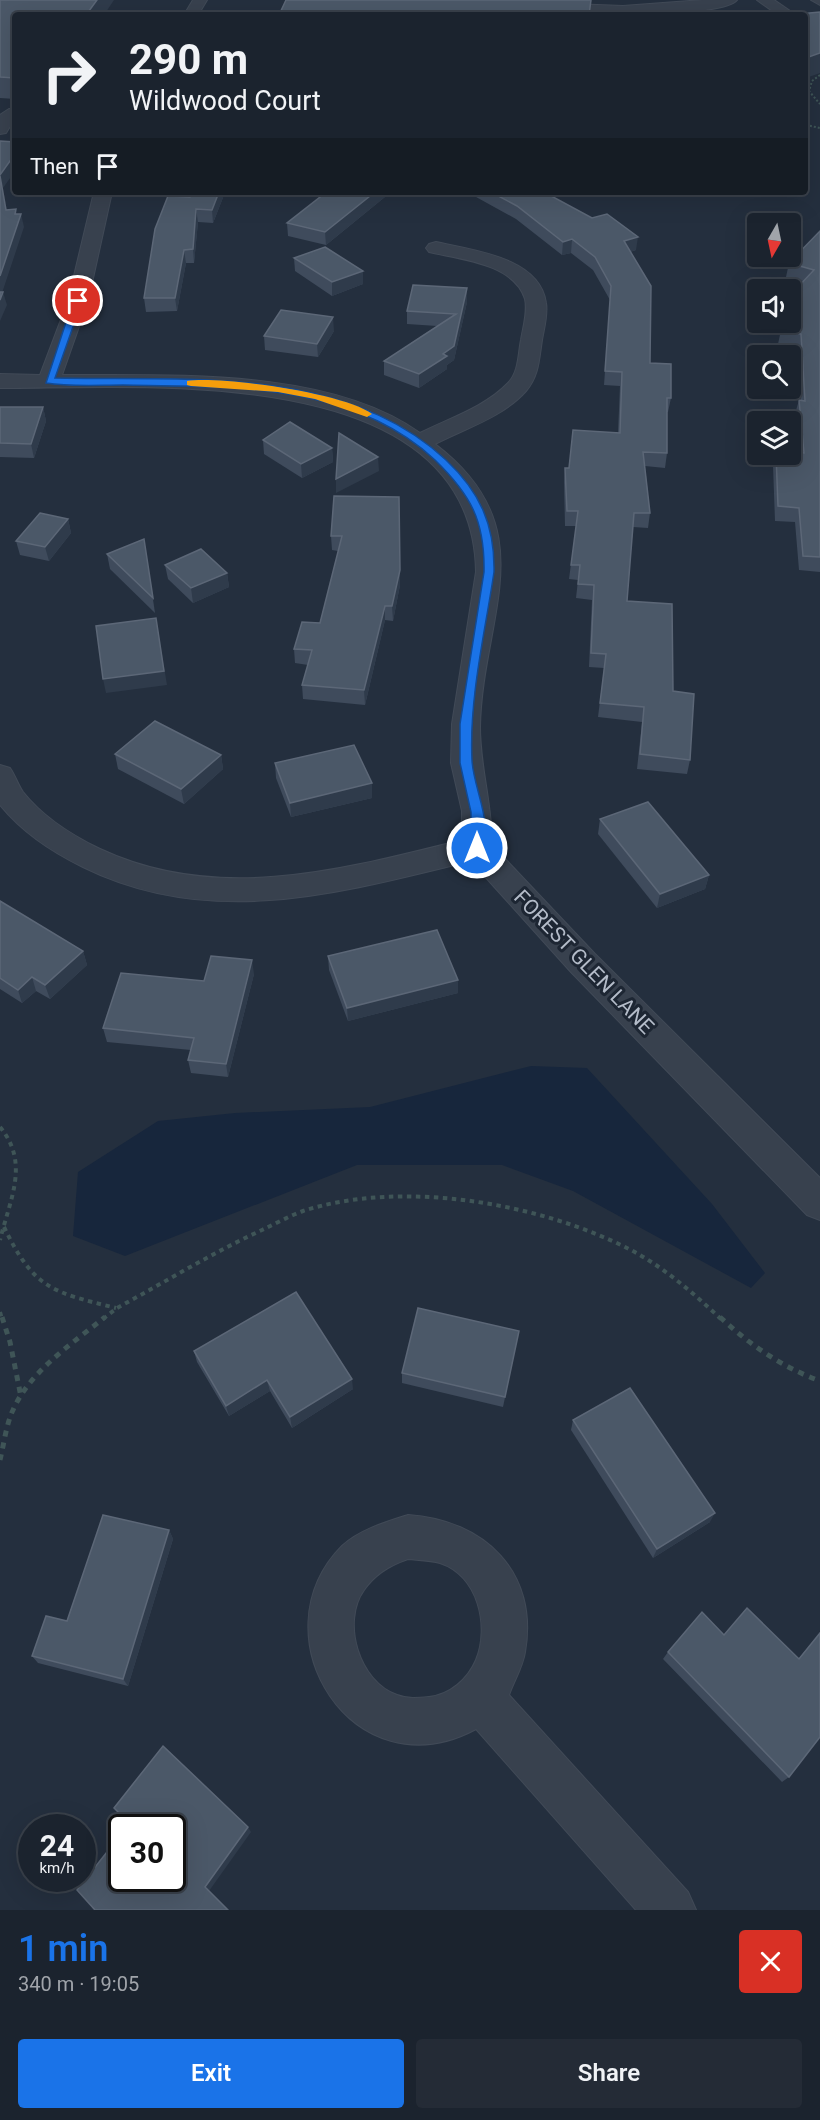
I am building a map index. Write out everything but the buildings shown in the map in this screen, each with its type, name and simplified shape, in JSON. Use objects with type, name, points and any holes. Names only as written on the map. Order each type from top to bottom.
[{"type":"street","points":[[650,12],[677,11],[730,0]]},
{"type":"street","points":[[764,0],[784,12]]},
{"type":"street","points":[[529,6],[609,12]]},
{"type":"street","points":[[49,381],[78,301],[102,195]]},
{"type":"street","points":[[421,442],[493,404],[519,385],[528,368],[535,308],[535,297],[519,276],[496,262],[436,248]]},
{"type":"street","points":[[0,381],[233,384],[278,389],[355,409],[421,442],[461,480],[475,501],[485,525],[490,548],[489,572],[466,724],[466,763],[477,812],[477,848],[303,888],[245,892],[174,885],[109,867],[58,840],[11,799],[0,775]]},
{"type":"street","name":"FOREST GLEN LANE","points":[[477,848],[583,963],[820,1203]]},
{"type":"street","points":[[480,1698],[670,1910]]},
{"type":"path","points":[[820,75],[812,81],[809,91],[820,104]]},
{"type":"path","points":[[0,1127],[12,1141],[18,1168],[0,1240]]},
{"type":"path","points":[[0,1460],[13,1410],[29,1386],[63,1351],[117,1308],[236,1242],[303,1211],[371,1198],[428,1195],[492,1204],[568,1225],[630,1250],[680,1281],[738,1334],[790,1370],[820,1381]]},
{"type":"path","points":[[4,1227],[24,1265],[41,1284],[62,1293],[117,1308]]},
{"type":"path","points":[[0,1312],[10,1342],[21,1398]]},
{"type":"water","points":[[531,1066],[587,1068],[712,1204],[765,1273],[751,1288],[573,1191],[502,1165],[357,1165],[125,1256],[73,1236],[78,1172],[158,1121],[235,1113],[370,1107]]},
{"type":"slow traffic","points":[[191,383],[233,384],[278,389],[318,397],[367,414]]},
{"type":"route","points":[[78,301],[49,381],[233,384],[278,389],[318,397],[391,424],[421,442],[461,480],[475,501],[485,525],[490,548],[489,572],[466,724],[466,763],[471,795],[477,812],[477,848]]}]
